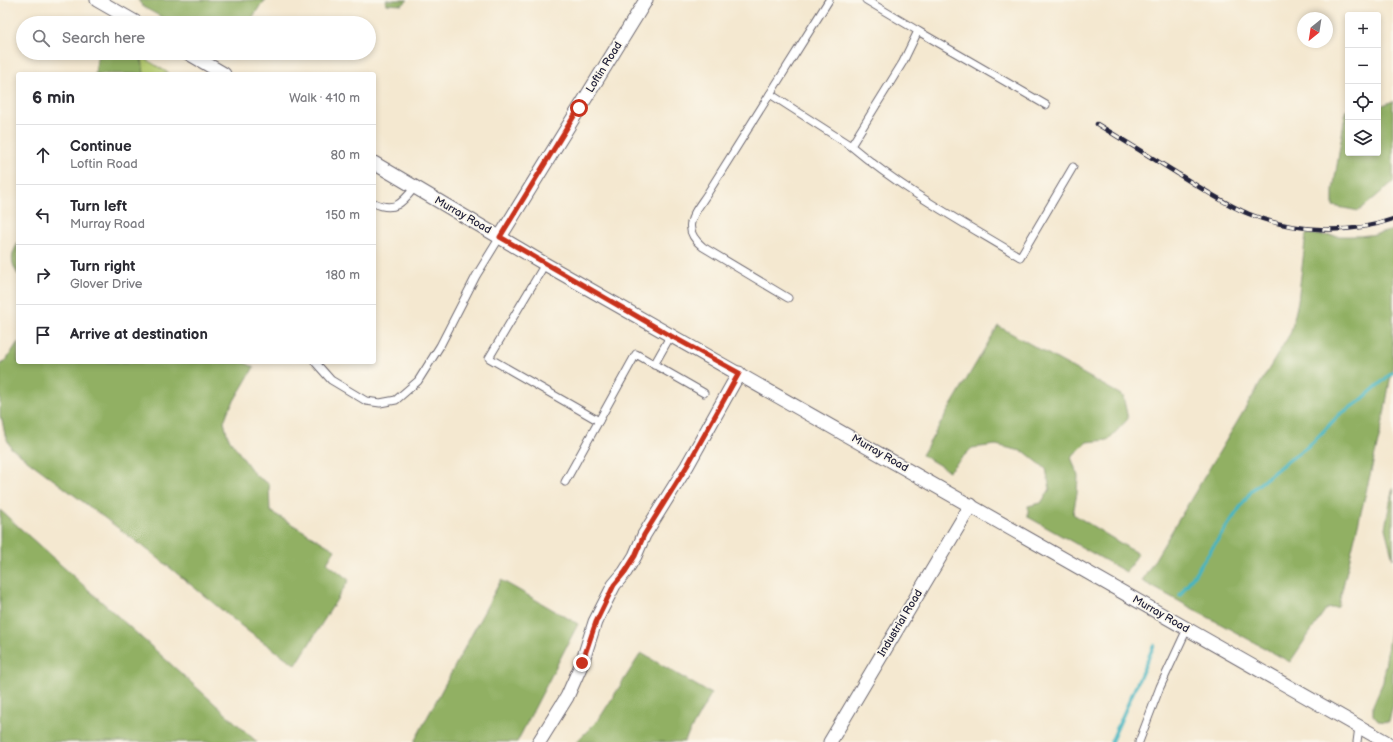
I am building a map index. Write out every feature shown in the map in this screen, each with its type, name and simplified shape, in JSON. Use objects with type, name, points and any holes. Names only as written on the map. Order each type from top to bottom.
[{"type":"street","name":"Loftin Road","points":[[500,237],[646,0]]},
{"type":"street","points":[[99,1],[125,16]]},
{"type":"street","points":[[200,60],[221,72]]},
{"type":"street","name":"Murray Road","points":[[376,164],[545,264],[1386,742]]},
{"type":"street","points":[[539,742],[567,697],[582,663],[596,622],[614,585],[625,572],[635,556],[644,535],[687,466],[739,373]]},
{"type":"street","name":"Industrial Road","points":[[830,742],[971,505]]},
{"type":"lane","points":[[788,298],[703,247],[695,241],[691,234],[690,226],[692,219],[709,191],[829,0]]},
{"type":"lane","points":[[866,0],[1046,104]]},
{"type":"lane","points":[[851,146],[903,62],[918,31]]},
{"type":"lane","points":[[770,94],[851,146],[874,166],[934,206],[1020,257],[1073,167]]},
{"type":"lane","points":[[376,204],[387,207],[398,206],[415,187]]},
{"type":"lane","points":[[317,364],[331,380],[366,401],[380,403],[396,400],[418,381],[440,346],[476,276],[500,237]]},
{"type":"lane","points":[[545,264],[490,358],[599,421]]},
{"type":"lane","points":[[654,365],[671,336]]},
{"type":"lane","points":[[565,482],[636,354],[704,393]]},
{"type":"lane","points":[[1139,742],[1160,687],[1187,629]]},
{"type":"lane","points":[[1357,742],[1359,727]]},
{"type":"green space","points":[[138,0],[266,0],[254,16],[160,16],[143,7]]},
{"type":"green space","points":[[386,0],[408,0],[402,5],[386,4]]},
{"type":"green space","points":[[97,60],[141,60],[144,72],[95,72]]},
{"type":"green space","points":[[142,60],[147,60],[167,72],[144,72]]},
{"type":"green space","points":[[1393,101],[1393,182],[1359,211],[1333,206],[1333,190],[1345,116],[1345,156],[1381,156],[1381,106]]},
{"type":"green space","points":[[1393,230],[1393,363],[1382,426],[1338,607],[1326,609],[1290,662],[1142,581],[1291,332],[1298,301],[1306,234],[1361,236]]},
{"type":"green space","points":[[16,248],[16,270],[12,259]]},
{"type":"green space","points":[[998,326],[1123,396],[1128,419],[1108,440],[1087,442],[1071,457],[1078,476],[1077,493],[1073,514],[1138,554],[1126,572],[1028,517],[1028,506],[1041,503],[1050,489],[1046,469],[1025,452],[996,445],[972,448],[949,471],[922,455]]},
{"type":"green space","points":[[16,345],[16,364],[247,364],[254,367],[228,411],[224,422],[228,437],[255,475],[269,484],[270,511],[335,550],[327,563],[349,580],[296,665],[249,632],[153,554],[11,448],[5,435],[0,417],[0,364],[5,362]]},
{"type":"green space","points":[[1393,487],[1393,559],[1385,528]]},
{"type":"green space","points":[[0,510],[256,741],[257,742],[0,742]]},
{"type":"green space","points":[[501,580],[578,624],[517,742],[414,742]]},
{"type":"green space","points":[[1393,608],[1393,704],[1389,722],[1378,721],[1373,715],[1373,705],[1383,682]]},
{"type":"green space","points":[[641,653],[711,694],[684,742],[576,742],[599,719]]},
{"type":"waterway","points":[[1180,595],[1252,490],[1312,443],[1340,414],[1359,402],[1393,372]]},
{"type":"waterway","points":[[1111,742],[1154,645]]},
{"type":"railway","points":[[1097,124],[1220,200],[1239,210],[1266,220],[1302,228],[1340,229],[1358,228],[1393,219]]},
{"type":"route","points":[[579,108],[500,237],[671,336],[739,373],[687,466],[644,535],[635,556],[625,572],[614,585],[596,622],[582,663]]}]
